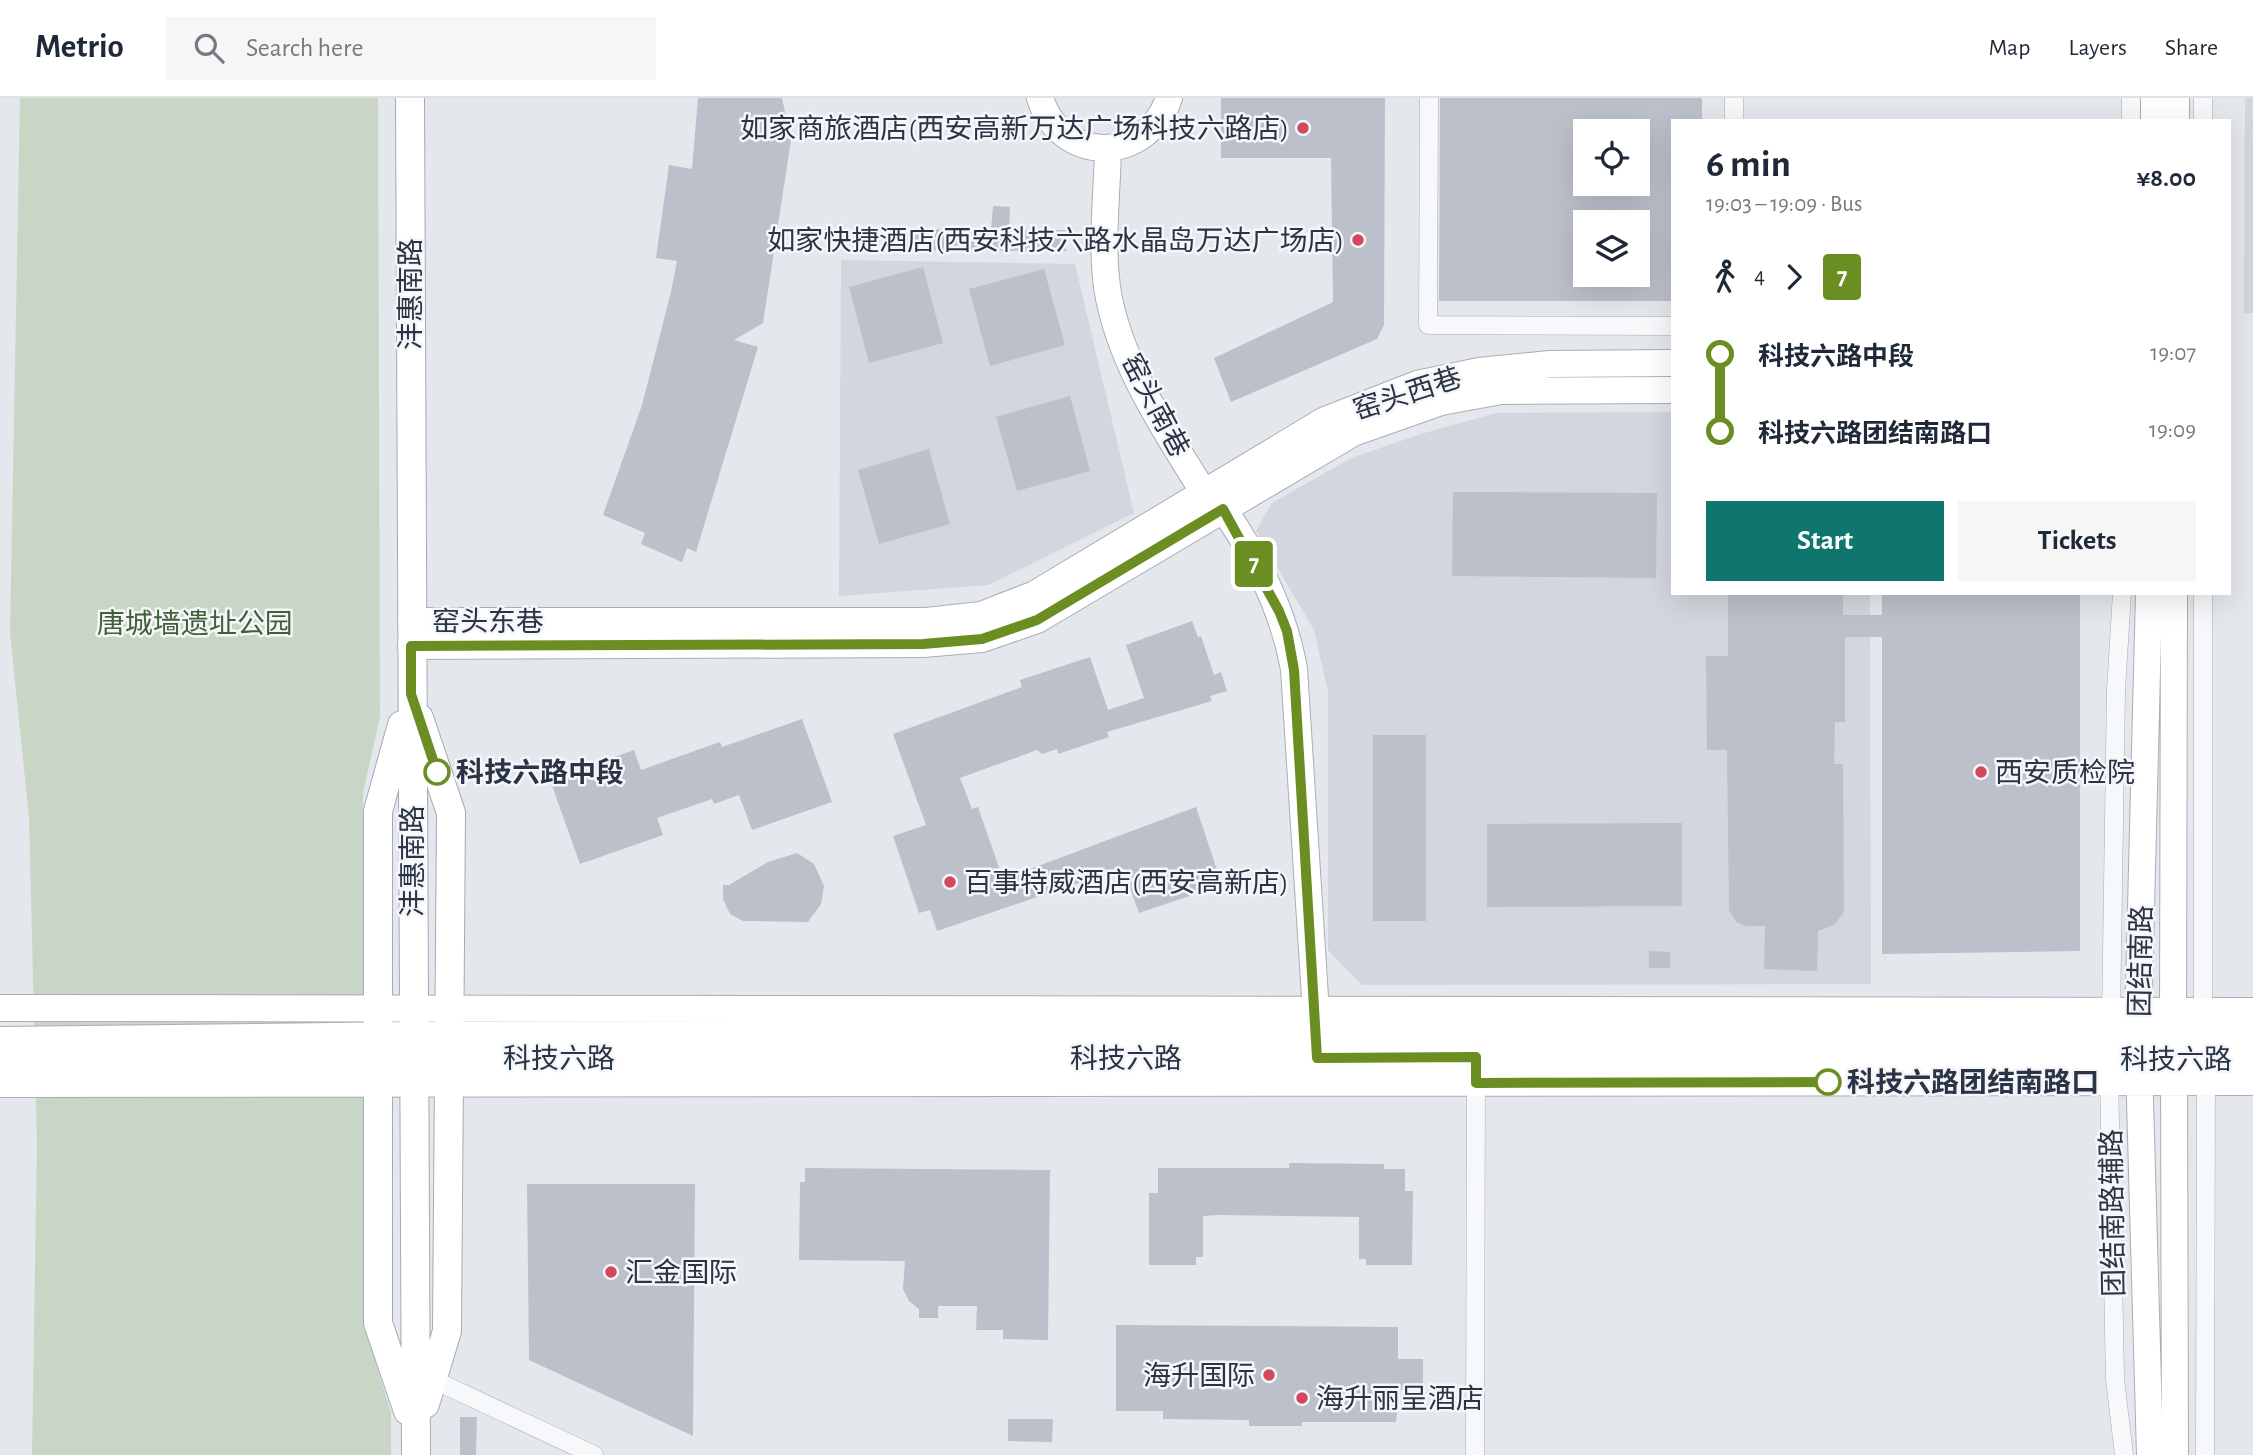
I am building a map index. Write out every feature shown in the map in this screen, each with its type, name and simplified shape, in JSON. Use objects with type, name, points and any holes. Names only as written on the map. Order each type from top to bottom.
[{"type":"main road","name":"沣惠南路","points":[[410,98],[416,1444]]},
{"type":"main road","points":[[1040,98],[1051,121],[1067,137],[1087,147],[1108,149],[1132,143],[1151,130],[1164,113],[1169,98]]},
{"type":"main road","points":[[2154,98],[2154,119]]},
{"type":"main road","points":[[2176,98],[2176,119]]},
{"type":"main road","name":"窑头南巷","points":[[1108,149],[1108,287],[1119,330],[1139,383],[1270,592],[1287,631],[1294,670],[1317,1035]]},
{"type":"main road","name":"窑头西巷","points":[[1213,500],[1325,420],[1417,384],[1479,371],[1550,364],[1671,363]]},
{"type":"main road","name":"窑头西巷","points":[[1213,500],[1353,433],[1441,402],[1501,391],[1671,390]]},
{"type":"main road","name":"窑头东巷","points":[[411,634],[923,644],[982,639],[1037,620],[1213,500]]},
{"type":"main road","name":"团结南路","points":[[2149,595],[2139,1047],[2150,1455]]},
{"type":"main road","name":"团结南路","points":[[2174,595],[2175,1455]]},
{"type":"main road","points":[[411,694],[378,811],[378,1324],[416,1444]]},
{"type":"main road","points":[[411,694],[451,813],[447,1331],[416,1444]]},
{"type":"main road","points":[[8,1008],[378,1008],[413,1046]]},
{"type":"main road","points":[[2204,1047],[2253,1011]]},
{"type":"main road","name":"科技六路","points":[[2204,1047],[2253,1034]]},
{"type":"main road","points":[[449,1047],[1317,1035],[2204,1047],[2253,1082]]},
{"type":"main road","name":"科技六路","points":[[0,1058],[378,1059],[413,1046],[1317,1035],[1476,1059],[2204,1047],[2253,1059]]},
{"type":"main road","name":"科技六路","points":[[0,1040],[378,1059]]},
{"type":"main road","points":[[0,1084],[378,1059],[413,1046],[1476,1059],[2110,1047]]},
{"type":"street","points":[[1429,98],[1428,325],[1671,326]]},
{"type":"street","points":[[1734,98],[1734,119]]},
{"type":"street","points":[[2132,98],[2132,119]]},
{"type":"street","points":[[2203,98],[2203,119]]},
{"type":"street","name":"团结南路辅路","points":[[2122,595],[2116,690],[2110,1047],[2115,1378],[2124,1455]]},
{"type":"street","points":[[2203,595],[2205,1455]]},
{"type":"street","points":[[1475,1455],[1476,1059]]},
{"type":"street","points":[[432,1379],[594,1455]]},
{"type":"shaded area","points":[[2245,98],[2253,98],[2253,313],[2244,313]]},
{"type":"shaded area","points":[[841,260],[1075,264],[1134,513],[989,585],[839,596]]},
{"type":"shaded area","points":[[1671,412],[1671,595],[1870,595],[1871,984],[1362,985],[1328,950],[1328,692],[1314,630],[1256,531],[1272,503],[1351,458],[1421,434],[1496,413]]},
{"type":"green space","name":"唐城墙遗址公园","points":[[20,98],[378,98],[380,717],[363,793],[364,1326],[391,1412],[391,1455],[32,1455],[37,1142],[29,817],[10,633]]},
{"type":"building","points":[[698,98],[782,98],[791,140],[763,323],[734,340],[758,347],[696,552],[687,548],[682,562],[641,544],[645,533],[603,515],[642,405],[671,292],[677,261],[656,258],[669,165],[692,169]]},
{"type":"building","points":[[1221,98],[1385,98],[1384,325],[1377,339],[1231,402],[1214,358],[1333,302],[1331,158],[1221,158]]},
{"type":"building","points":[[1440,98],[1702,98],[1702,119],[1671,119],[1671,301],[1439,301]]},
{"type":"building","points":[[993,206],[1010,207],[1009,230],[1066,230],[1066,251],[888,250],[888,229],[991,230]]},
{"type":"building","points":[[923,267],[943,343],[869,363],[849,287]]},
{"type":"building","points":[[1044,269],[1065,345],[990,366],[969,289]]},
{"type":"building","points":[[1070,396],[1090,471],[1017,491],[996,417]]},
{"type":"building","points":[[929,449],[950,524],[879,544],[858,470]]},
{"type":"building","points":[[1453,492],[1657,493],[1656,578],[1452,576]]},
{"type":"building","name":"西安质检院","points":[[1728,595],[1843,595],[1843,615],[1882,615],[1882,595],[2080,595],[2080,951],[1882,954],[1882,637],[1845,637],[1845,722],[1835,722],[1834,764],[1843,764],[1844,912],[1835,924],[1818,931],[1817,971],[1764,969],[1765,926],[1746,926],[1736,922],[1729,910],[1727,750],[1707,750],[1706,656],[1728,656]]},
{"type":"building","points":[[1192,621],[1198,637],[1201,636],[1214,675],[1221,672],[1227,691],[1210,696],[1212,701],[1107,732],[1109,737],[1058,754],[1057,749],[1042,754],[1037,750],[960,778],[972,809],[978,807],[1003,879],[1196,807],[1222,885],[1139,913],[1123,868],[937,931],[930,910],[919,913],[893,836],[926,825],[893,734],[1022,687],[1020,680],[1090,657],[1108,710],[1144,698],[1126,645]]},
{"type":"building","points":[[802,719],[832,802],[752,830],[739,795],[714,804],[712,799],[657,818],[663,835],[580,864],[550,780],[634,750],[641,770],[720,742],[722,747]]},
{"type":"building","points":[[1373,735],[1426,735],[1426,921],[1373,921]]},
{"type":"building","points":[[1682,823],[1682,906],[1487,907],[1487,824]]},
{"type":"building","points":[[797,853],[814,864],[824,886],[821,904],[808,922],[743,921],[730,914],[723,899],[723,885],[729,885],[768,862]]},
{"type":"building","points":[[1649,951],[1670,952],[1670,968],[1649,968]]},
{"type":"building","points":[[1289,1163],[1384,1164],[1384,1169],[1405,1169],[1405,1191],[1413,1191],[1412,1265],[1366,1265],[1366,1259],[1359,1259],[1359,1217],[1219,1215],[1203,1216],[1203,1257],[1196,1257],[1196,1265],[1149,1265],[1149,1193],[1158,1193],[1158,1168],[1289,1168]]},
{"type":"building","points":[[805,1168],[1050,1170],[1048,1340],[1003,1339],[1003,1330],[976,1330],[977,1306],[938,1306],[938,1318],[919,1318],[919,1309],[909,1301],[903,1289],[905,1261],[799,1260],[800,1182],[805,1182]]},
{"type":"building","name":"汇金国际","points":[[527,1184],[695,1184],[693,1436],[529,1360]]},
{"type":"building","name":"海升国际","points":[[1116,1325],[1398,1327],[1398,1359],[1423,1359],[1423,1390],[1399,1390],[1396,1422],[1302,1422],[1302,1426],[1249,1426],[1249,1420],[1163,1419],[1163,1411],[1116,1411]]},
{"type":"building","points":[[460,1417],[477,1417],[476,1455],[460,1455]]},
{"type":"building","points":[[1008,1419],[1053,1419],[1052,1442],[1008,1441]]},
{"type":"bus line","name":"7","points":[[437,772],[411,694],[411,646],[923,644],[982,639],[1037,620],[1223,509],[1279,611],[1287,631],[1294,670],[1317,1058],[1476,1057],[1476,1083],[1828,1082]]},
{"type":"place","name":"如家商旅酒店(西安高新万达广场科技六路店)","points":[[1303,128]]},
{"type":"place","name":"如家快捷酒店(西安科技六路水晶岛万达广场店)","points":[[1358,240]]},
{"type":"place","name":"科技六路中段","points":[[437,772]]},
{"type":"place","name":"西安质检院","points":[[1981,772]]},
{"type":"place","name":"百事特威酒店(西安高新店)","points":[[950,882]]},
{"type":"place","name":"科技六路团结南路口","points":[[1828,1082]]},
{"type":"place","name":"汇金国际","points":[[611,1272]]},
{"type":"place","name":"海升国际","points":[[1269,1375]]},
{"type":"place","name":"海升丽呈酒店","points":[[1302,1398]]}]
